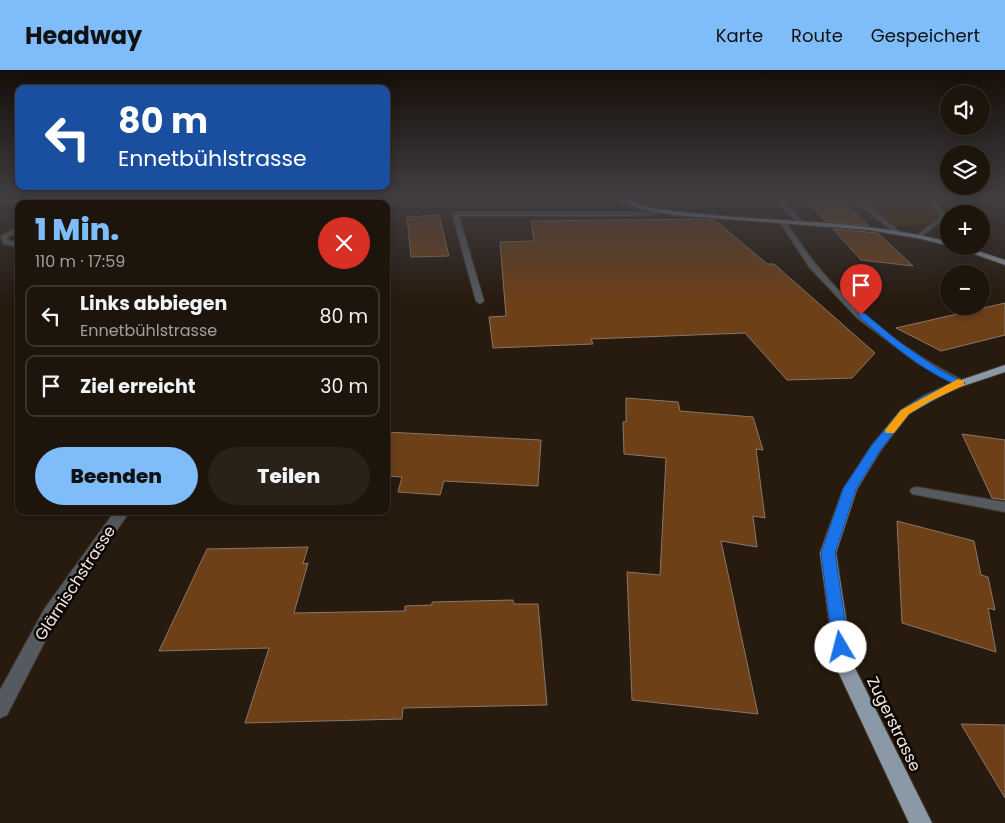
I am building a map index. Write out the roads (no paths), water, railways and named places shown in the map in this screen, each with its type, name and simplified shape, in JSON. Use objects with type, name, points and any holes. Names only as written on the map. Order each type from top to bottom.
[{"type":"main road","points":[[898,232],[940,242]]},
{"type":"main road","points":[[981,255],[1005,263]]},
{"type":"main road","name":"Zugerstrasse","points":[[921,823],[844,665],[828,553],[850,489],[876,448],[905,412],[927,398],[960,383],[1005,368]]},
{"type":"street","points":[[12,232],[3,237],[6,242],[15,244]]},
{"type":"street","points":[[460,232],[480,301]]},
{"type":"street","points":[[790,232],[813,266],[832,288],[861,315],[895,343],[937,372],[960,383]]},
{"type":"street","points":[[919,236],[924,232]]},
{"type":"street","points":[[917,491],[1005,507]]},
{"type":"street","name":"Glärnischstrasse","points":[[0,709],[51,613],[120,515]]}]
